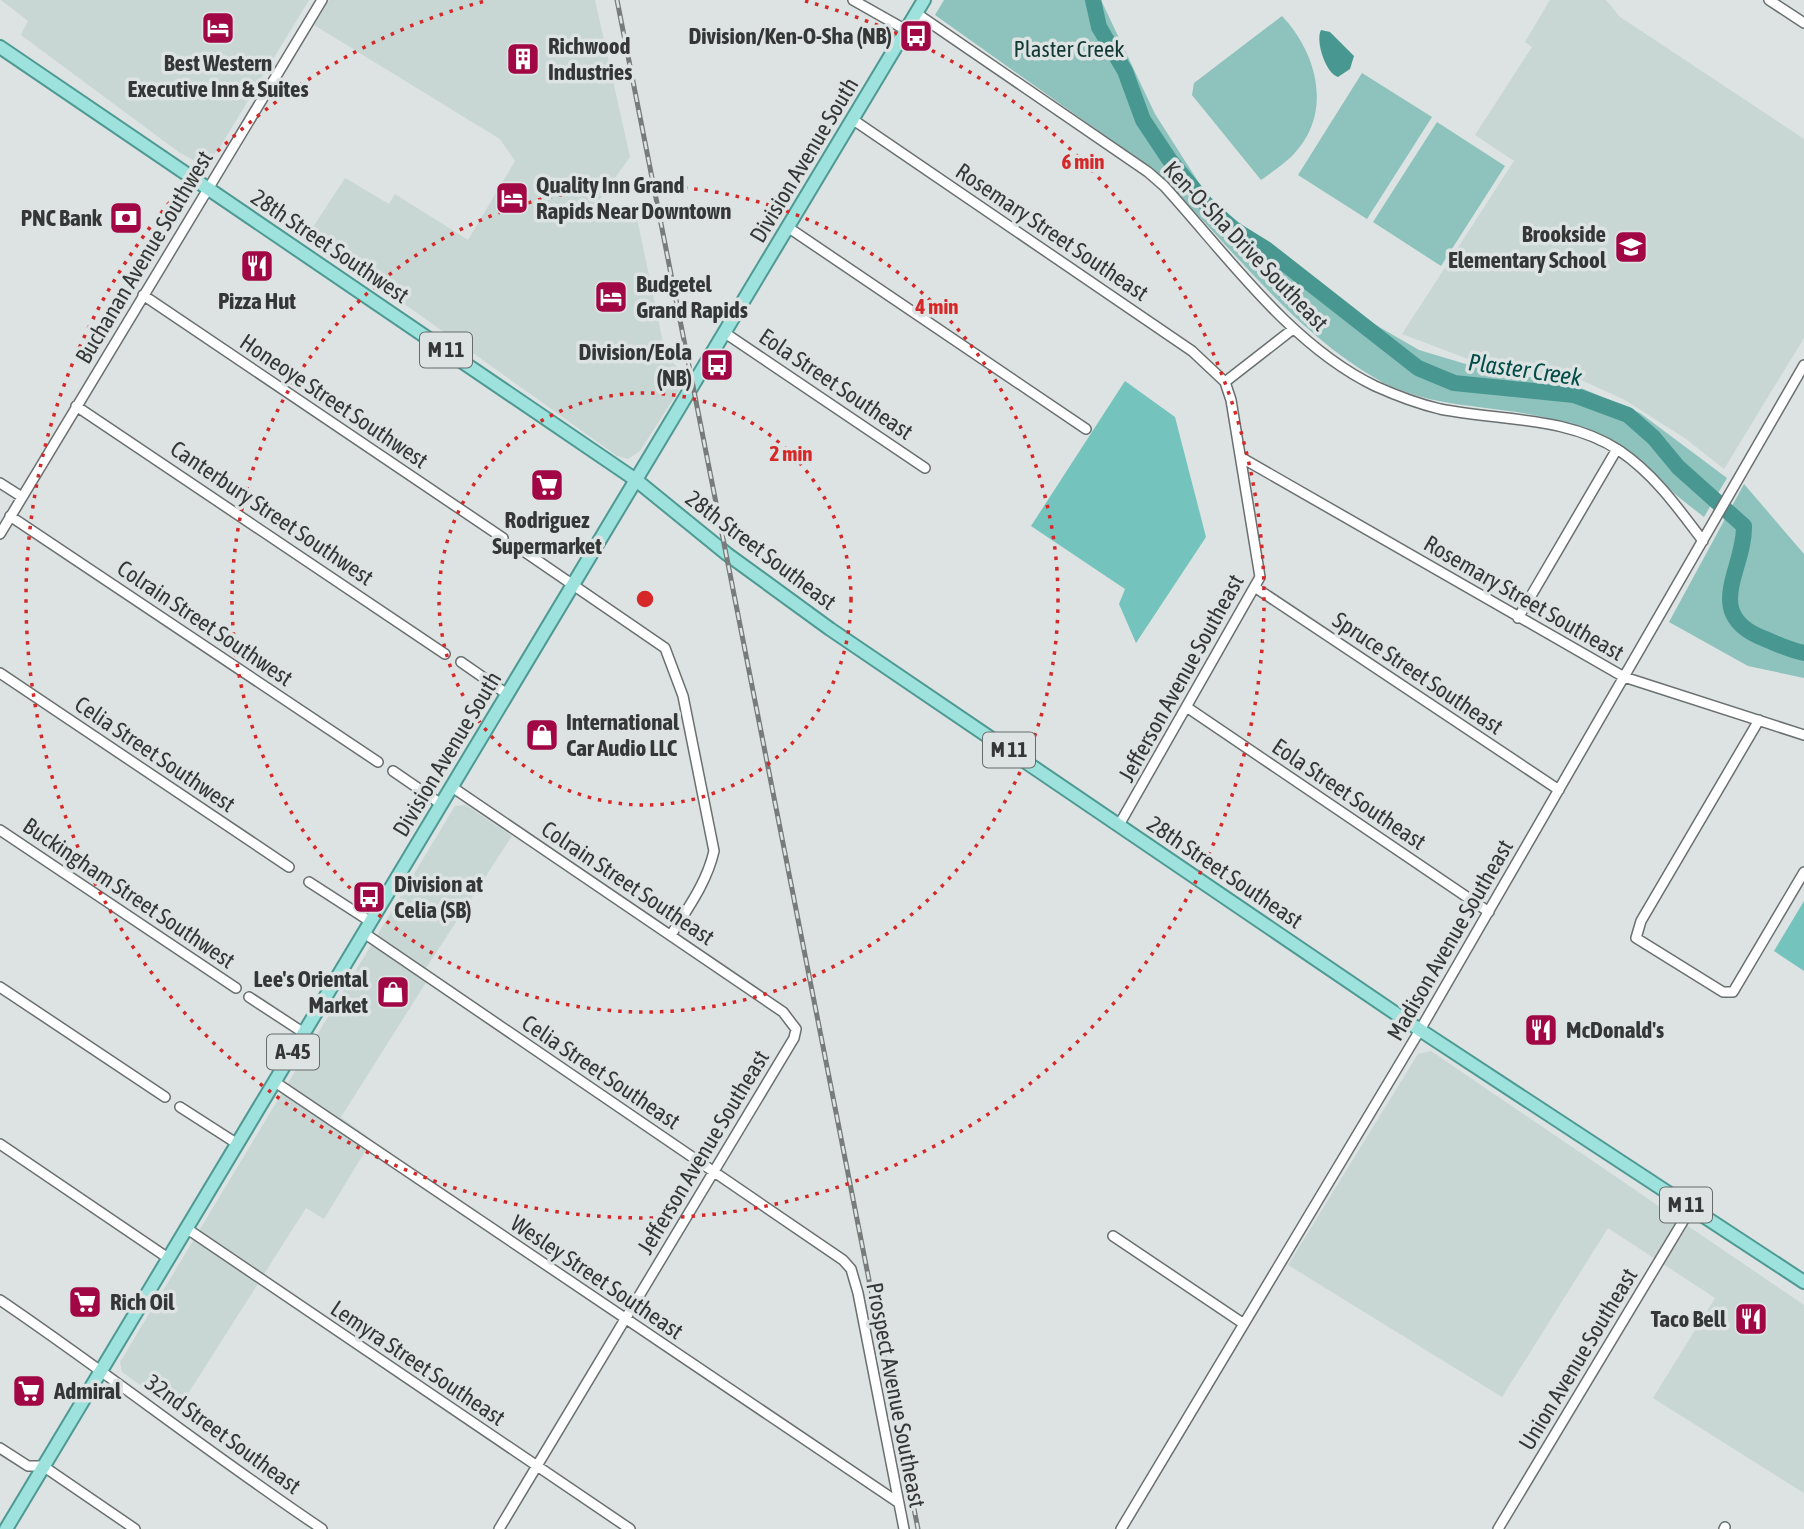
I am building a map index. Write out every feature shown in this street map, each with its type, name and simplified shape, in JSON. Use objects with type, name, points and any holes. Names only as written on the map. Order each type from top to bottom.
[{"type":"main road","name":"Division Avenue South","points":[[6,1529],[924,0]]},
{"type":"main road","name":"28th Street Southwest","points":[[0,47],[151,153],[208,188],[636,480]]},
{"type":"main road","name":"28th Street Southeast","points":[[636,480],[776,591],[1420,1030],[1804,1282]]},
{"type":"street","name":"Buchanan Avenue Southwest","points":[[0,534],[322,0]]},
{"type":"street","points":[[853,0],[906,30]]},
{"type":"street","points":[[1769,0],[1804,23]]},
{"type":"street","name":"Ken-O-Sha Drive Southeast","points":[[916,13],[1149,172],[1293,328],[1348,370],[1404,397],[1438,408],[1554,425],[1618,449],[1662,488],[1703,541]]},
{"type":"street","name":"Rosemary Street Southeast","points":[[852,119],[1192,351],[1225,382]]},
{"type":"street","points":[[789,228],[1086,429]]},
{"type":"street","name":"Honeoye Street Southwest","points":[[143,295],[503,538]]},
{"type":"street","points":[[1225,382],[1293,328]]},
{"type":"street","name":"Eola Street Southeast","points":[[725,333],[925,468]]},
{"type":"street","name":"Madison Avenue Southeast","points":[[1121,1529],[1420,1030],[1804,365]]},
{"type":"street","name":"Jefferson Avenue Southeast","points":[[1119,825],[1260,578],[1242,458],[1225,382]]},
{"type":"street","name":"Canterbury Street Southwest","points":[[76,406],[445,654]]},
{"type":"street","points":[[1518,618],[1618,449]]},
{"type":"street","name":"Rosemary Street Southeast","points":[[1242,458],[1623,677],[1804,735]]},
{"type":"street","points":[[0,483],[22,497]]},
{"type":"street","name":"Colrain Street Southwest","points":[[10,516],[378,762]]},
{"type":"street","points":[[525,552],[665,648],[683,696],[714,851],[710,870],[700,890],[671,935]]},
{"type":"street","name":"Spruce Street Southeast","points":[[1256,588],[1559,790]]},
{"type":"street","points":[[461,662],[508,694]]},
{"type":"street","name":"Celia Street Southwest","points":[[0,673],[289,867]]},
{"type":"street","name":"Eola Street Southeast","points":[[1188,708],[1489,912]]},
{"type":"street","points":[[1759,720],[1641,921],[1636,938],[1723,992],[1733,992],[1804,872]]},
{"type":"street","points":[[393,771],[441,804]]},
{"type":"street","name":"Colrain Street Southeast","points":[[452,787],[783,1012]]},
{"type":"street","name":"Buckingham Street Southwest","points":[[0,830],[236,988]]},
{"type":"street","points":[[309,882],[367,928]]},
{"type":"street","name":"Celia Street Southeast","points":[[367,928],[843,1259],[851,1269]]},
{"type":"street","points":[[0,987],[165,1097]]},
{"type":"street","name":"Buckingham Street Southwest","points":[[249,997],[304,1033]]},
{"type":"street","name":"Jefferson Avenue Southeast","points":[[499,1529],[794,1038],[793,1023],[783,1012]]},
{"type":"street","name":"Wesley Street Southeast","points":[[275,1082],[898,1503]]},
{"type":"street","points":[[180,1107],[236,1143]]},
{"type":"street","points":[[0,1144],[168,1258]]},
{"type":"street","name":"Union Avenue Southeast","points":[[1498,1529],[1691,1208]]},
{"type":"street","name":"Lemyra Street Southeast","points":[[186,1228],[630,1529]]},
{"type":"street","points":[[1113,1236],[1244,1324]]},
{"type":"street","name":"Prospect Avenue Southeast","points":[[851,1269],[904,1529]]},
{"type":"street","name":"32nd Street Southeast","points":[[0,1300],[102,1370],[220,1460],[322,1529]]},
{"type":"street","points":[[0,1448],[28,1466],[43,1466],[135,1529]]},
{"type":"shaded area","points":[[1,0],[309,0],[220,147],[211,158],[197,162],[180,153],[21,35],[28,21]]},
{"type":"shaded area","points":[[329,0],[595,0],[630,157],[593,209],[634,204],[666,357],[688,376],[640,451],[628,459],[617,456],[308,235],[345,178],[389,204],[395,194],[468,240],[515,161],[500,139],[314,25]]},
{"type":"shaded area","name":"Brookside Elementary School","points":[[1550,0],[1606,0],[1620,17],[1804,139],[1804,338],[1724,469],[1686,439],[1625,400],[1581,380],[1479,363],[1402,334],[1514,161],[1475,135],[1532,47],[1525,42]]},
{"type":"shaded area","points":[[1321,30],[1330,32],[1354,56],[1350,69],[1338,77],[1329,70],[1323,56],[1319,42]]},
{"type":"shaded area","points":[[1125,381],[1175,417],[1206,537],[1136,643],[1119,604],[1125,589],[1031,526]]},
{"type":"shaded area","points":[[466,805],[512,836],[426,968],[432,973],[341,1117],[372,1140],[324,1219],[306,1208],[177,1411],[122,1372],[120,1362],[455,806]]},
{"type":"shaded area","points":[[1804,901],[1804,971],[1774,951]]},
{"type":"shaded area","points":[[1431,1051],[1804,1305],[1804,1493],[1653,1398],[1715,1298],[1608,1228],[1502,1397],[1288,1265],[1418,1054]]},
{"type":"green space","name":"Plaster Creek","points":[[944,0],[1101,0],[1155,114],[1210,200],[1362,317],[1419,350],[1489,371],[1567,382],[1640,413],[1727,478],[1704,517],[1627,456],[1574,427],[1526,414],[1424,398],[1375,378],[1343,357],[1285,307],[1152,169],[935,15]]},
{"type":"green space","points":[[1282,16],[1305,48],[1312,66],[1317,104],[1313,123],[1304,140],[1291,157],[1261,180],[1192,95],[1194,83]]},
{"type":"green space","points":[[1362,73],[1432,117],[1367,219],[1298,175]]},
{"type":"green space","points":[[1437,122],[1505,166],[1441,266],[1373,222]]},
{"type":"green space","points":[[1744,484],[1804,554],[1804,678],[1748,666],[1669,622]]},
{"type":"waterway","name":"Plaster Creek","points":[[1093,0],[1099,27],[1125,71],[1143,120],[1169,159],[1206,204],[1232,228],[1266,249],[1418,368],[1454,383],[1574,395],[1628,415],[1654,438],[1678,467],[1744,526],[1743,542],[1731,587],[1733,614],[1742,626],[1758,636],[1804,653]]},
{"type":"railway","points":[[617,0],[918,1529]]},
{"type":"place","name":"Best Western Executive Inn & Suites","points":[[218,28]]},
{"type":"place","name":"Division/Ken-O-Sha (NB)","points":[[916,36]]},
{"type":"place","name":"Richwood Industries","points":[[523,59]]},
{"type":"place","name":"Quality Inn Grand Rapids Near Downtown","points":[[512,198]]},
{"type":"place","name":"PNC Bank","points":[[126,218]]},
{"type":"place","name":"Brookside Elementary School","points":[[1631,247]]},
{"type":"place","name":"Pizza Hut","points":[[257,266]]},
{"type":"place","name":"Budgetel Grand Rapids","points":[[611,297]]},
{"type":"place","name":"Division/Eola (NB)","points":[[717,365]]},
{"type":"place","name":"Rodriguez Supermarket","points":[[547,485]]},
{"type":"place","name":"International Car Audio LLC","points":[[542,735]]},
{"type":"place","name":"Division at Celia (SB)","points":[[369,897]]},
{"type":"place","name":"Lee's Oriental Market","points":[[393,992]]},
{"type":"place","name":"McDonald's","points":[[1541,1030]]},
{"type":"place","name":"Rich Oil","points":[[85,1302]]},
{"type":"place","name":"Taco Bell","points":[[1751,1319]]},
{"type":"place","name":"Admiral","points":[[29,1391]]}]
